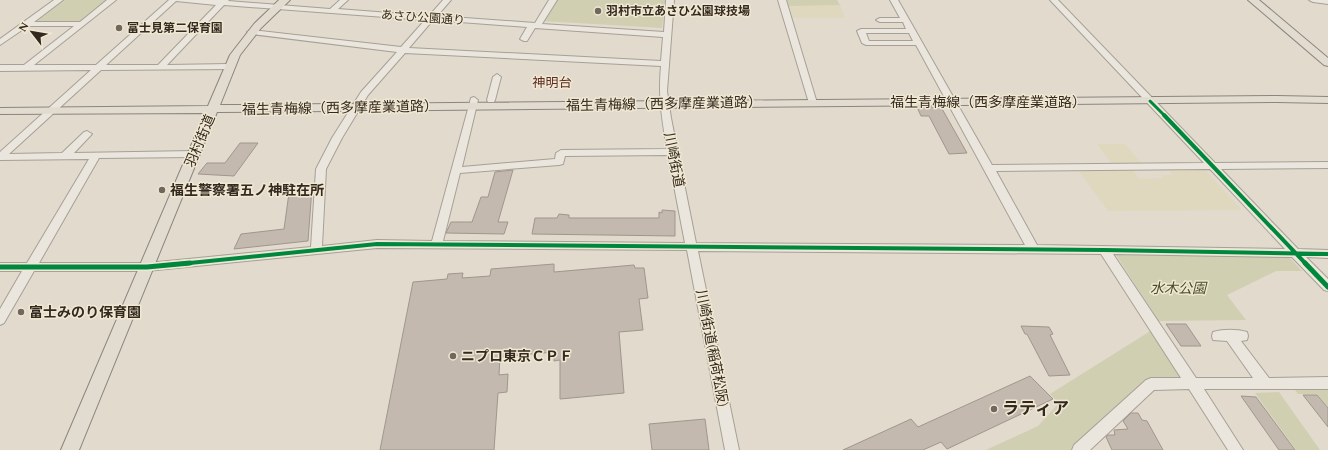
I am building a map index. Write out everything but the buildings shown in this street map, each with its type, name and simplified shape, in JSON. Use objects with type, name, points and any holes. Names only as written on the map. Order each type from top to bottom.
[{"type":"main road","points":[[1253,0],[1328,63]]},
{"type":"main road","name":"羽村街道","points":[[70,450],[235,56],[251,32],[281,3]]},
{"type":"main road","name":"福生青梅線（西多摩産業道路）","points":[[0,104],[55,107],[215,106],[1328,95]]},
{"type":"main road","name":"福生青梅線（西多摩産業道路）","points":[[1147,97],[1328,100]]},
{"type":"main road","name":"福生青梅線（西多摩産業道路）","points":[[473,103],[491,100],[663,101]]},
{"type":"main road","name":"福生青梅線（西多摩産業道路）","points":[[0,111],[55,107]]},
{"type":"street","points":[[0,43],[59,0]]},
{"type":"street","points":[[27,67],[112,0]]},
{"type":"street","points":[[0,157],[173,0]]},
{"type":"street","name":"あさひ公園通り","points":[[179,0],[281,3]]},
{"type":"street","name":"あさひ公園通り","points":[[254,0],[334,8],[537,24],[668,32]]},
{"type":"street","points":[[334,8],[344,0]]},
{"type":"street","points":[[316,250],[322,169],[337,138],[358,104],[447,0]]},
{"type":"street","points":[[524,39],[537,24],[553,0]]},
{"type":"street","name":"川崎街道","points":[[670,0],[663,101],[691,247]]},
{"type":"street","points":[[782,0],[813,100]]},
{"type":"street","points":[[894,0],[990,168],[1034,249]]},
{"type":"street","points":[[1054,0],[1328,287]]},
{"type":"street","points":[[1313,0],[1328,2]]},
{"type":"street","points":[[161,66],[223,2]]},
{"type":"street","name":"あさひ公園通り","points":[[434,16],[506,24],[537,24]]},
{"type":"street","points":[[880,20],[905,20]]},
{"type":"street","points":[[26,24],[81,24]]},
{"type":"street","points":[[501,34],[506,24]]},
{"type":"street","points":[[911,30],[861,30],[866,43],[918,43]]},
{"type":"street","points":[[251,32],[403,50],[665,64]]},
{"type":"street","points":[[0,68],[100,66],[230,67]]},
{"type":"street","points":[[130,76],[139,67]]},
{"type":"street","points":[[0,77],[11,68]]},
{"type":"street","points":[[491,100],[497,77]]},
{"type":"street","points":[[436,245],[457,170],[473,103]]},
{"type":"street","points":[[66,156],[87,134]]},
{"type":"street","points":[[457,170],[559,162],[560,153],[672,152]]},
{"type":"street","points":[[0,157],[194,154]]},
{"type":"street","points":[[0,320],[96,155]]},
{"type":"street","points":[[990,168],[1328,165]]},
{"type":"street","points":[[0,266],[147,267],[368,244],[1034,249],[1294,252],[1328,254]]},
{"type":"street","name":"川崎街道(稲荷松阪)","points":[[691,247],[732,450]]},
{"type":"street","points":[[1104,250],[1236,450]]},
{"type":"street","points":[[1230,336],[1265,383]]},
{"type":"street","points":[[1079,450],[1151,384],[1328,383]]},
{"type":"shaded area","points":[[840,5],[845,18],[793,18],[789,6]]},
{"type":"shaded area","points":[[1097,144],[1125,144],[1141,163],[1111,163]]},
{"type":"shaded area","points":[[1132,169],[1139,179],[1164,178],[1161,175],[1173,175],[1168,169],[1201,169],[1206,171],[1242,210],[1108,211],[1078,170]]},
{"type":"green space","points":[[64,0],[110,0],[79,23],[32,23]]},
{"type":"green space","points":[[552,0],[665,0],[662,28],[542,21]]},
{"type":"green space","points":[[787,0],[837,0],[840,5],[789,6]]},
{"type":"green space","name":"水木公園","points":[[1116,255],[1289,257],[1302,271],[1276,271],[1227,295],[1246,320],[1159,321],[1152,330],[1158,320]]},
{"type":"green space","points":[[1152,330],[1181,376],[1181,379],[1148,382],[1071,450],[986,450],[1038,426],[1059,403],[1050,394]]},
{"type":"green space","points":[[1295,390],[1328,390],[1328,407],[1317,394],[1298,394]]},
{"type":"green space","points":[[1279,392],[1320,450],[1296,450],[1255,393]]},
{"type":"cycle path","points":[[1150,101],[1328,287]]},
{"type":"cycle path","points":[[0,267],[147,267],[377,244],[1104,250],[1328,254]]},
{"type":"place","name":"羽村市立あさひ公園球技場","points":[[598,11]]},
{"type":"place","name":"富士見第二保育園","points":[[119,28]]},
{"type":"place","name":"福生警察署五ノ神駐在所","points":[[162,190]]},
{"type":"place","name":"富士みのり保育園","points":[[21,312]]},
{"type":"place","name":"ニプロ東京ＣＰＦ","points":[[453,356]]},
{"type":"place","name":"ラティア","points":[[994,409]]},
{"type":"district","name":"神明台","points":[[552,83]]}]
